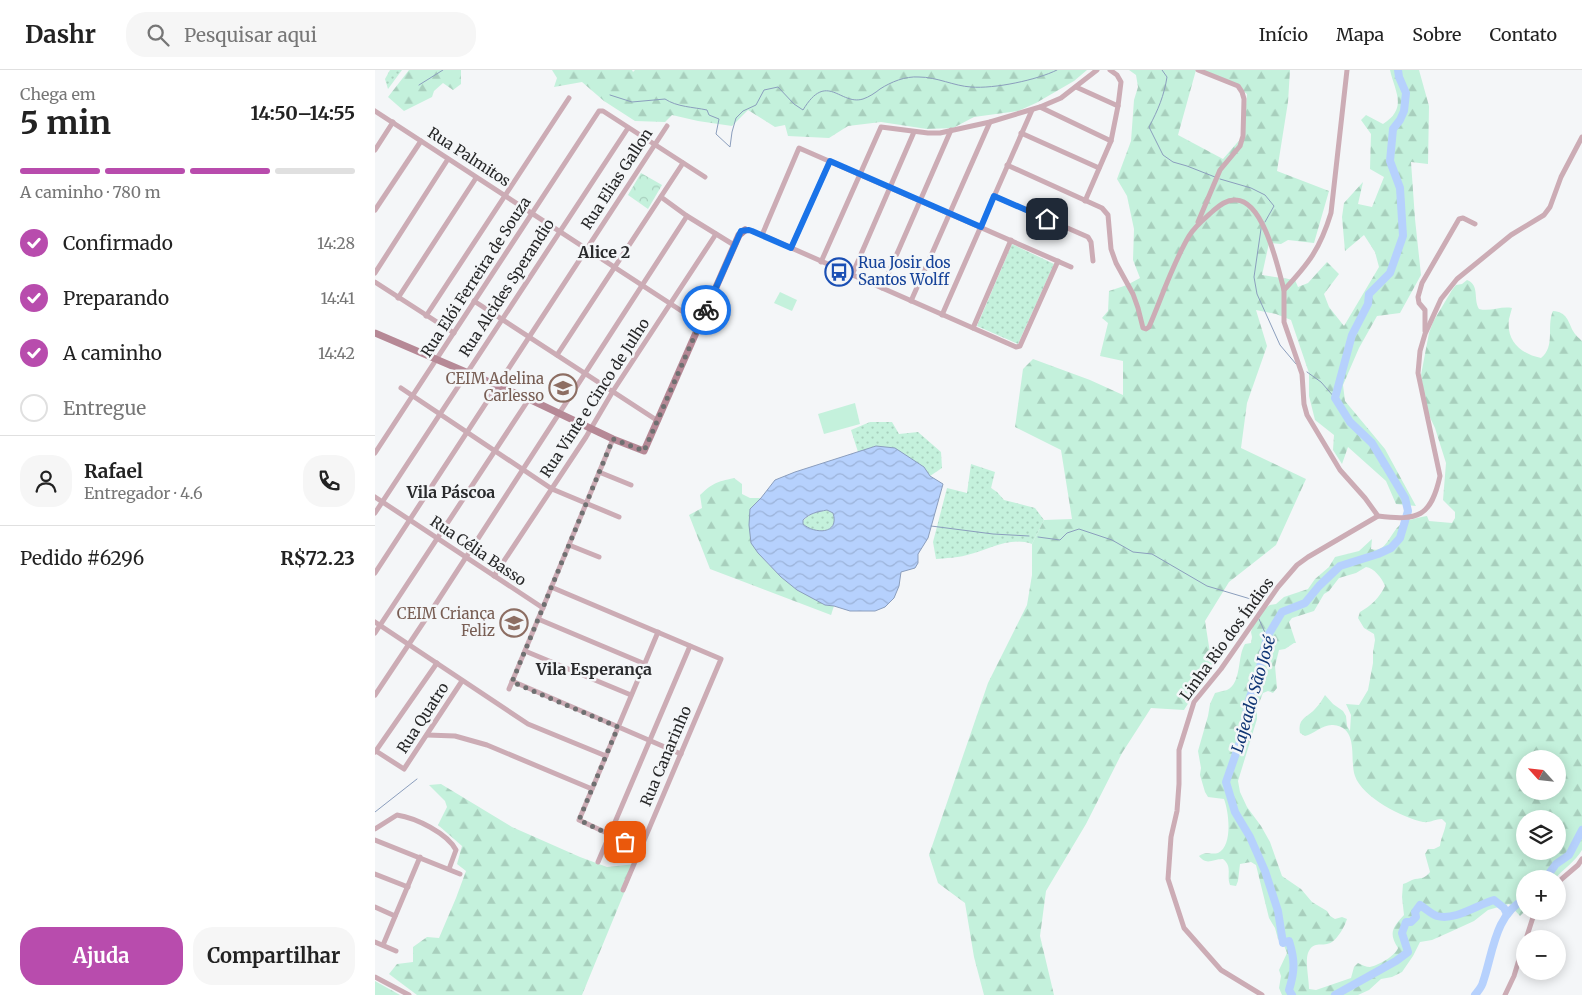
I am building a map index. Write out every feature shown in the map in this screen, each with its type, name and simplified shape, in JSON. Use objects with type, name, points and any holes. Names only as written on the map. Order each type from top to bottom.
[{"type":"street","points":[[821,262],[881,127],[927,133],[991,122],[1032,110],[1061,98],[1097,70]]},
{"type":"street","points":[[1085,201],[1111,141],[1118,106],[1121,82],[1117,75],[1110,70]]},
{"type":"street","points":[[1007,165],[1102,208],[1108,215],[1111,249],[1116,263],[1136,301],[1142,327],[1146,329],[1149,327],[1180,253],[1197,225],[1220,170],[1239,146],[1243,136],[1244,99],[1238,86],[1197,70]]},
{"type":"street","points":[[1284,290],[1315,253],[1325,235],[1331,213],[1347,70]]},
{"type":"street","points":[[1076,87],[1118,106]]},
{"type":"street","points":[[426,316],[569,98]]},
{"type":"street","points":[[1040,107],[1111,141]]},
{"type":"street","points":[[942,315],[1032,110]]},
{"type":"street","name":"Rua Palmitos","points":[[375,111],[700,323]]},
{"type":"street","name":"Rua Elói Ferreira de Souza","points":[[375,453],[597,113],[603,111],[628,128]]},
{"type":"street","points":[[375,150],[393,122]]},
{"type":"street","points":[[911,301],[991,122]]},
{"type":"street","name":"Rua Elias Gallon","points":[[375,573],[667,126]]},
{"type":"street","points":[[628,128],[705,177]]},
{"type":"street","name":"Rua Alcides Sperandio","points":[[375,513],[503,319],[559,230],[628,128]]},
{"type":"street","points":[[882,288],[951,130]]},
{"type":"street","points":[[852,275],[914,132]]},
{"type":"street","points":[[1021,133],[1099,168]]},
{"type":"street","points":[[1197,225],[1221,204],[1235,199],[1245,202],[1255,212],[1266,230],[1275,254],[1284,290],[1284,322],[1302,374],[1304,404],[1307,415],[1339,470],[1379,516],[1411,517],[1430,506],[1437,492],[1440,476],[1418,373],[1420,351],[1425,334],[1441,299],[1457,279],[1511,235],[1544,215],[1551,207],[1561,177],[1582,137]]},
{"type":"street","points":[[375,210],[421,141]]},
{"type":"street","points":[[762,235],[799,148],[1071,267]]},
{"type":"street","points":[[375,272],[448,158]]},
{"type":"street","points":[[791,248],[830,161]]},
{"type":"street","points":[[557,355],[683,163]]},
{"type":"street","points":[[399,298],[476,178]]},
{"type":"street","points":[[994,196],[1088,237],[1091,242],[1093,261]]},
{"type":"street","points":[[661,197],[687,216],[734,245]]},
{"type":"street","points":[[375,695],[687,216]]},
{"type":"street","points":[[1425,334],[1425,310],[1419,303],[1418,297],[1423,279],[1459,220],[1463,218],[1475,224]]},
{"type":"street","points":[[375,333],[644,451],[734,245],[739,235],[745,230],[762,235],[1016,347],[1020,346],[1058,261]]},
{"type":"street","name":"Rua Vinte e Cinco de Julho","points":[[494,576],[715,234]]},
{"type":"street","points":[[973,328],[1011,240]]},
{"type":"street","points":[[375,282],[454,334]]},
{"type":"street","points":[[475,301],[658,421]]},
{"type":"street","points":[[401,388],[552,489],[619,517]]},
{"type":"street","points":[[375,633],[377,624],[529,400]]},
{"type":"street","points":[[509,689],[613,439]]},
{"type":"street","points":[[599,472],[631,485]]},
{"type":"street","name":"Rua Célia Basso","points":[[375,497],[543,608]]},
{"type":"street","name":"Linha Rio dos Índios","points":[[1262,995],[1221,970],[1201,948],[1184,928],[1173,896],[1168,879],[1171,837],[1177,811],[1179,750],[1193,702],[1221,669],[1278,588],[1297,565],[1308,556],[1379,516]]},
{"type":"street","points":[[569,545],[599,557]]},
{"type":"street","points":[[551,587],[691,646],[598,862]]},
{"type":"street","points":[[538,619],[645,664]]},
{"type":"street","points":[[377,624],[528,724],[605,756]]},
{"type":"street","points":[[641,849],[579,820],[658,632]]},
{"type":"street","name":"Rua Canarinho","points":[[623,890],[721,659],[691,646]]},
{"type":"street","points":[[525,651],[631,695]]},
{"type":"street","points":[[376,752],[437,663]]},
{"type":"street","name":"Rua Quatro","points":[[376,752],[404,769],[463,681]]},
{"type":"street","points":[[512,682],[681,754]]},
{"type":"street","points":[[427,735],[455,736],[487,744],[591,790]]},
{"type":"street","points":[[375,829],[397,815],[432,828],[452,844],[456,850],[449,869]]},
{"type":"street","points":[[375,840],[460,874]]},
{"type":"street","points":[[383,945],[420,857]]},
{"type":"street","points":[[1566,875],[1582,859]]},
{"type":"street","points":[[375,874],[408,887]]},
{"type":"street","points":[[375,907],[395,916]]},
{"type":"street","points":[[375,942],[397,951]]},
{"type":"street","points":[[1505,995],[1516,969]]},
{"type":"street","points":[[375,977],[409,995]]},
{"type":"green space","points":[[390,70],[402,70],[388,89],[385,79]]},
{"type":"green space","points":[[409,70],[461,70],[461,84],[453,90],[443,83],[434,91],[432,97],[404,111],[388,97]]},
{"type":"green space","points":[[552,70],[632,70],[633,72],[635,70],[1087,70],[1074,81],[1018,111],[974,117],[953,128],[927,129],[881,122],[848,126],[829,138],[788,136],[785,125],[775,127],[748,110],[732,126],[672,115],[665,122],[635,121],[604,101],[582,82],[554,87],[557,78]]},
{"type":"green space","points":[[1129,70],[1196,70],[1178,135],[1223,159],[1243,136],[1247,94],[1235,85],[1201,70],[1290,70],[1288,102],[1277,171],[1329,191],[1314,243],[1288,240],[1281,244],[1269,243],[1262,275],[1295,280],[1298,287],[1308,283],[1327,262],[1339,274],[1324,294],[1329,307],[1344,326],[1379,267],[1375,252],[1364,235],[1345,251],[1342,217],[1344,203],[1363,182],[1358,204],[1372,207],[1384,177],[1370,169],[1371,134],[1361,120],[1366,115],[1383,124],[1395,112],[1398,106],[1398,99],[1390,70],[1419,70],[1429,106],[1428,164],[1411,162],[1421,275],[1400,313],[1377,316],[1359,348],[1343,385],[1345,401],[1385,449],[1416,506],[1396,504],[1386,481],[1348,447],[1342,464],[1333,450],[1334,435],[1315,420],[1309,396],[1309,373],[1291,320],[1276,314],[1256,310],[1267,346],[1247,403],[1241,448],[1306,479],[1276,545],[1229,582],[1205,621],[1212,666],[1184,710],[1151,708],[1122,753],[1086,824],[1046,891],[1040,936],[1054,995],[984,995],[974,957],[965,903],[938,883],[929,855],[988,683],[1027,605],[1032,575],[1032,544],[1044,520],[1072,519],[1061,450],[1015,427],[1023,369],[1033,359],[1090,380],[1123,395],[1123,361],[1100,356],[1108,323],[1102,318],[1108,311],[1109,291],[1140,278],[1133,260],[1134,229],[1127,196],[1117,179],[1131,141],[1134,100],[1138,87],[1136,75]]},
{"type":"green space","points":[[641,173],[662,185],[648,209],[628,195]]},
{"type":"green space","points":[[1012,244],[1054,264],[1018,344],[977,326]]},
{"type":"green space","points":[[1467,280],[1474,285],[1479,309],[1512,308],[1509,319],[1510,334],[1516,345],[1527,353],[1541,358],[1546,353],[1550,342],[1550,323],[1553,311],[1564,315],[1582,341],[1582,850],[1564,870],[1516,870],[1516,912],[1509,904],[1488,910],[1474,921],[1432,940],[1420,942],[1402,972],[1392,977],[1381,979],[1369,990],[1358,995],[1282,995],[1279,988],[1281,976],[1279,970],[1287,953],[1283,943],[1278,939],[1275,928],[1269,918],[1256,865],[1251,862],[1240,864],[1236,886],[1230,885],[1229,868],[1223,859],[1205,861],[1199,856],[1218,853],[1223,849],[1229,828],[1224,799],[1208,797],[1205,792],[1200,775],[1201,768],[1198,751],[1210,704],[1215,693],[1227,690],[1235,682],[1245,644],[1251,643],[1253,626],[1265,608],[1276,604],[1284,597],[1308,589],[1315,579],[1329,567],[1335,557],[1359,551],[1372,539],[1371,549],[1376,550],[1384,546],[1396,529],[1406,522],[1427,516],[1429,521],[1452,523],[1455,518],[1455,512],[1443,500],[1446,463],[1435,428],[1427,411],[1421,375],[1433,322],[1456,285],[1462,284]],"holes":[[[1366,567],[1372,569],[1385,586],[1375,601],[1360,612],[1358,618],[1364,628],[1374,634],[1375,640],[1368,690],[1359,705],[1346,704],[1351,715],[1350,731],[1343,711],[1325,695],[1300,724],[1300,733],[1305,736],[1329,725],[1341,727],[1350,738],[1355,776],[1359,784],[1374,799],[1415,820],[1428,822],[1442,819],[1446,823],[1440,846],[1428,849],[1425,854],[1430,872],[1424,877],[1413,879],[1403,884],[1404,915],[1393,930],[1393,938],[1398,948],[1394,954],[1374,966],[1367,967],[1358,963],[1354,967],[1351,978],[1316,990],[1309,989],[1308,953],[1313,946],[1332,942],[1341,932],[1347,919],[1342,917],[1335,919],[1330,916],[1327,911],[1312,902],[1301,889],[1282,876],[1270,842],[1247,807],[1240,792],[1238,781],[1257,719],[1257,708],[1263,693],[1268,691],[1273,693],[1277,688],[1275,666],[1279,650],[1296,643],[1289,622],[1292,618],[1314,611],[1324,594],[1329,591],[1339,578],[1356,573]]]},
{"type":"green space","points":[[780,292],[797,300],[792,311],[774,303]]},
{"type":"green space","points":[[855,403],[860,424],[824,434],[818,414]]},
{"type":"green space","points":[[870,422],[892,422],[899,434],[918,432],[941,452],[942,468],[930,476],[924,467],[876,446],[858,452],[851,430]]},
{"type":"green space","points":[[971,464],[995,472],[991,488],[1004,500],[1035,508],[1044,520],[1032,544],[1024,542],[1007,543],[963,556],[936,559],[933,542],[947,488],[967,493]]},
{"type":"green space","points":[[734,478],[742,484],[742,494],[750,498],[761,498],[750,509],[758,553],[781,577],[825,605],[834,606],[831,615],[710,569],[689,515],[702,508],[700,495],[708,488],[719,482]]},
{"type":"green space","points":[[827,510],[833,513],[834,520],[833,525],[829,529],[813,530],[803,524],[803,521],[811,515]]},
{"type":"green space","points":[[441,784],[512,827],[580,857],[607,867],[636,864],[582,995],[417,995],[389,974],[397,964],[413,962],[413,947],[427,937],[439,938],[466,871],[457,864],[462,846],[438,825],[447,807],[445,801],[429,785]]},
{"type":"green space","points":[[375,981],[400,995],[375,995]]},
{"type":"water","points":[[876,446],[895,448],[924,467],[930,476],[943,484],[928,538],[918,554],[918,563],[915,568],[901,572],[899,586],[894,598],[885,607],[875,611],[850,611],[825,605],[797,590],[781,577],[751,543],[750,509],[775,480]],"holes":[[[827,510],[833,513],[833,525],[829,529],[813,530],[803,524],[803,520],[814,513]]]},
{"type":"waterway","points":[[419,85],[443,70]]},
{"type":"waterway","points":[[610,95],[632,102],[665,99],[680,105],[707,110],[709,115],[719,119],[716,134],[730,147],[736,118],[743,111],[756,105],[764,90],[778,87],[794,104],[803,110],[819,92],[833,92],[855,100],[863,99],[889,84],[909,77],[926,77],[965,86],[991,87],[1015,83],[1057,70]]},
{"type":"waterway","points":[[1162,70],[1167,77],[1166,84],[1149,127],[1163,155],[1173,162],[1215,177]]},
{"type":"waterway","name":"Lajeado São José","points":[[1292,995],[1289,990],[1293,960],[1289,941],[1283,943],[1278,911],[1265,871],[1250,837],[1235,812],[1226,782],[1241,739],[1249,700],[1260,667],[1267,637],[1282,612],[1305,603],[1319,586],[1340,566],[1391,548],[1400,538],[1408,511],[1405,498],[1372,443],[1350,422],[1335,398],[1352,335],[1368,304],[1369,294],[1390,273],[1403,236],[1400,188],[1390,161],[1393,129],[1404,111],[1406,93],[1398,70]]},
{"type":"waterway","points":[[1220,179],[1251,188],[1265,195],[1274,206],[1265,222]]},
{"type":"waterway","points":[[1261,229],[1254,277],[1257,294],[1280,345],[1296,364]]},
{"type":"waterway","points":[[1307,372],[1321,382],[1335,398]]},
{"type":"waterway","points":[[931,526],[993,534],[1029,536]]},
{"type":"waterway","points":[[1038,537],[1060,540],[1067,533],[1079,529],[1112,540],[1133,552],[1152,554],[1207,586],[1254,600],[1257,607]]},
{"type":"waterway","points":[[1259,619],[1267,637]]},
{"type":"waterway","points":[[375,812],[417,779]]},
{"type":"waterway","points":[[1552,870],[1556,864],[1569,855],[1582,830]]},
{"type":"waterway","name":"Lajeado São José","points":[[1335,995],[1396,961],[1408,952],[1402,933],[1406,922],[1411,922],[1416,917],[1415,912],[1420,905],[1435,915],[1444,917],[1458,914],[1494,900],[1504,908],[1507,914]]},
{"type":"waterway","points":[[1475,995],[1482,984],[1501,924],[1507,914],[1516,905]]},
{"type":"way so far","points":[[625,842],[579,820],[618,727],[512,682],[613,439],[644,451],[706,310]]},
{"type":"place","name":"Rua Josir dos Santos Wolff","points":[[839,272]]},
{"type":"place","name":"CEIM Adelina Carlesso","points":[[563,388]]},
{"type":"place","name":"CEIM Criança Feliz","points":[[514,623]]},
{"type":"district","name":"Alice 2","points":[[604,252]]},
{"type":"district","name":"Vila Páscoa","points":[[451,492]]},
{"type":"district","name":"Vila Esperança","points":[[594,669]]},
{"type":"route","points":[[706,310],[741,231],[752,231],[791,248],[830,161],[981,227],[994,196],[1047,219]]}]
